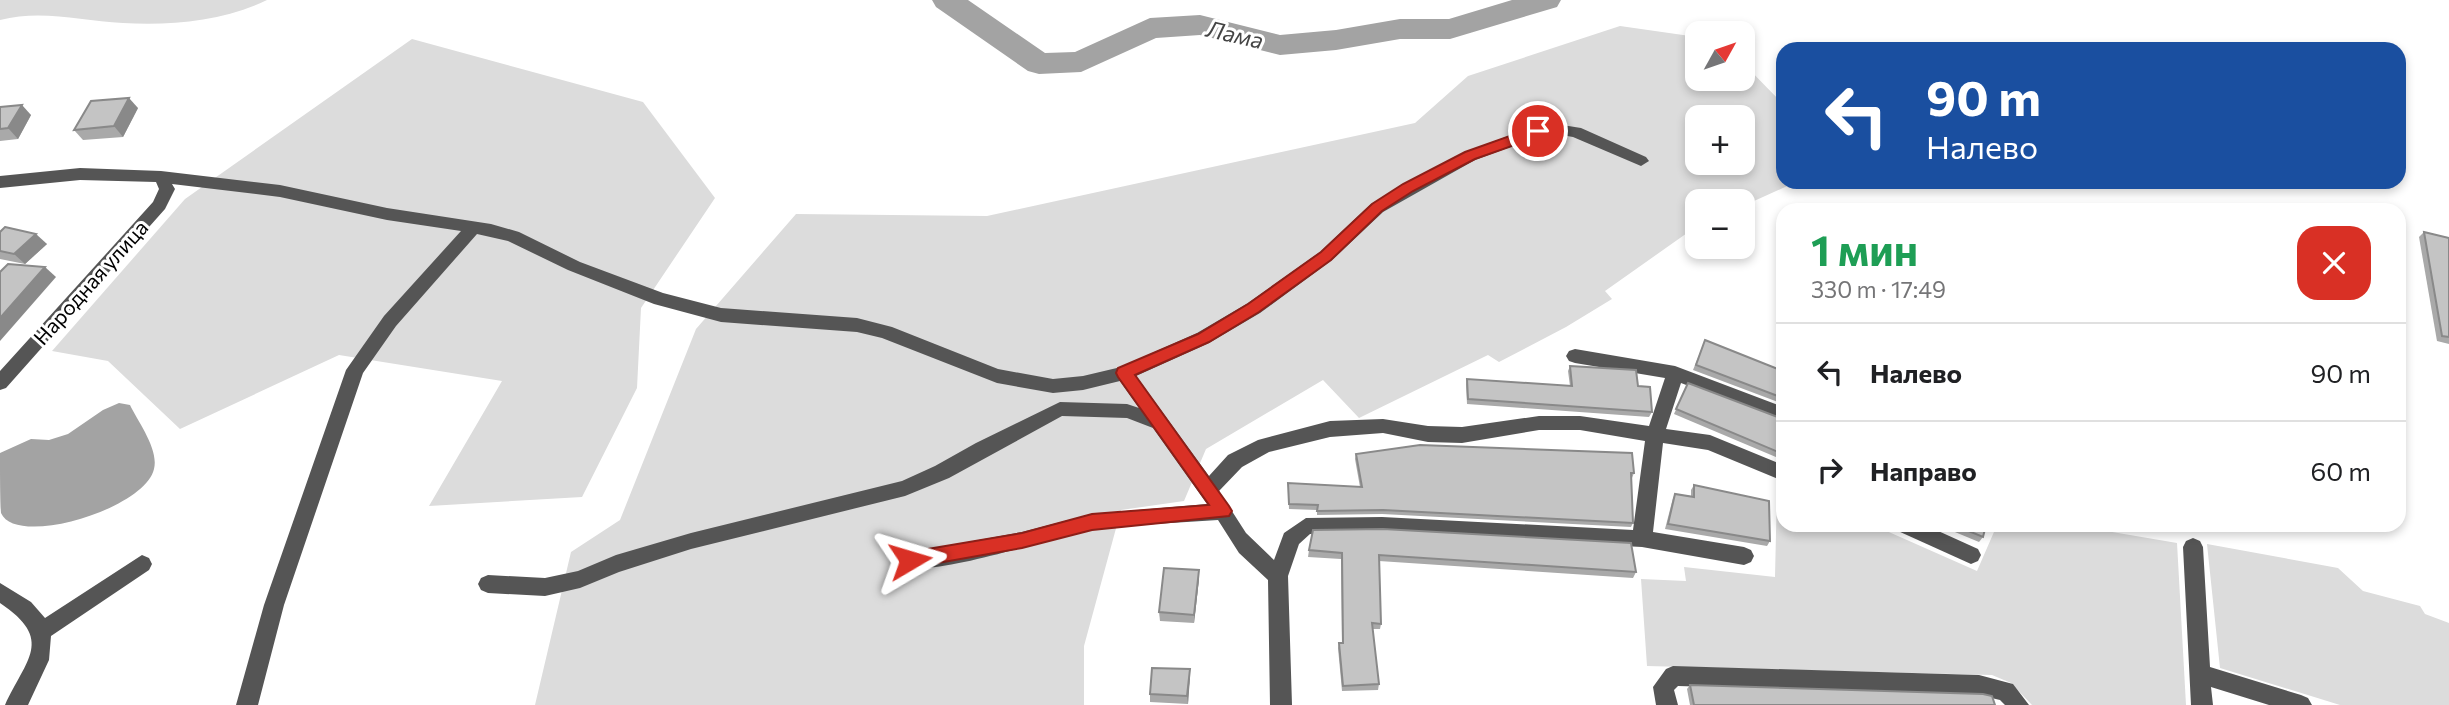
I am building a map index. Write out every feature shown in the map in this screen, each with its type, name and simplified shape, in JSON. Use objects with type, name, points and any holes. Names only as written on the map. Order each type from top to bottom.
[{"type":"street","points":[[0,182],[80,174],[161,177],[280,191],[387,214],[474,227],[513,236],[574,266],[660,299],[721,316],[817,320],[857,325],[886,332],[908,343],[997,376],[1053,386],[1083,383],[1124,373],[1203,338],[1254,308],[1326,256],[1377,208],[1408,188],[1470,156],[1538,131],[1556,129],[1576,132],[1641,161]]},
{"type":"street","name":"Народная улица","points":[[0,383],[159,205],[167,189],[161,177]]},
{"type":"street","points":[[247,705],[274,605],[355,370],[390,321],[474,227]]},
{"type":"street","points":[[1575,356],[1675,373],[1776,412]]},
{"type":"street","points":[[1124,373],[1223,511],[1232,531],[1278,576]]},
{"type":"street","points":[[1642,539],[1655,434],[1675,373]]},
{"type":"street","points":[[488,584],[545,587],[691,541],[905,488],[942,472],[1003,437],[1060,410],[1127,411],[1158,422]]},
{"type":"street","points":[[1208,490],[1235,461],[1265,445],[1330,429],[1383,426],[1428,434],[1462,435],[1539,423],[1580,423],[1710,443],[1776,470]]},
{"type":"street","points":[[910,560],[1022,541],[1092,522],[1223,511]]},
{"type":"street","points":[[1281,705],[1278,576],[1291,539],[1306,526],[1382,525],[1642,539],[1744,556]]},
{"type":"street","points":[[1920,532],[1970,555]]},
{"type":"street","points":[[2193,547],[2202,705]]},
{"type":"street","points":[[41,632],[142,564]]},
{"type":"street","points":[[0,592],[31,615],[41,632],[40,656],[16,705]]},
{"type":"street","points":[[2200,674],[2301,705]]},
{"type":"street","points":[[1667,705],[1663,687],[1673,676],[1979,685],[2006,691],[2018,705]]},
{"type":"shaded area","points":[[0,0],[267,0],[215,17],[178,23],[141,24],[46,16],[0,20]]},
{"type":"shaded area","points":[[1620,26],[1685,35],[1685,91],[1755,91],[1755,75],[1776,97],[1776,189],[1781,189],[1755,201],[1755,189],[1685,189],[1685,234],[1605,291],[1612,299],[1499,362],[1488,355],[1359,418],[1323,380],[1206,449],[1184,501],[1121,510],[1084,646],[1084,705],[535,705],[571,552],[620,520],[696,329],[796,214],[987,216],[1415,123],[1468,76]]},
{"type":"shaded area","points":[[412,39],[643,102],[715,198],[641,308],[637,388],[582,497],[429,506],[502,381],[339,355],[180,429],[108,361],[52,351],[185,199]]},
{"type":"shaded area","points":[[119,403],[130,405],[151,444],[154,469],[145,484],[128,498],[106,510],[54,525],[30,527],[12,523],[1,513],[0,453],[31,439],[49,440],[68,434],[103,410]]},
{"type":"shaded area","points":[[1776,532],[1889,532],[1977,571],[1994,532],[2112,532],[2177,543],[2186,705],[2032,705],[2011,683],[1992,675],[1647,666],[1641,579],[1686,581],[1684,567],[1775,577]]},
{"type":"shaded area","points":[[2207,544],[2338,568],[2363,591],[2420,606],[2425,614],[2449,623],[2449,705],[2340,705],[2220,668]]},
{"type":"building","points":[[129,98],[114,126],[74,130],[91,101]]},
{"type":"building","points":[[22,105],[8,128],[0,129],[0,107]]},
{"type":"building","points":[[5,227],[36,234],[14,254],[0,251],[0,232]]},
{"type":"building","points":[[2424,232],[2449,238],[2449,337],[2442,336]]},
{"type":"building","points":[[8,264],[45,267],[0,318],[0,272]]},
{"type":"building","points":[[1705,340],[1776,368],[1776,395],[1696,365]]},
{"type":"building","points":[[1570,366],[1636,370],[1638,386],[1650,387],[1652,412],[1468,399],[1467,379],[1572,386]]},
{"type":"building","points":[[1688,383],[1776,416],[1776,451],[1676,409]]},
{"type":"building","points":[[1420,445],[1632,453],[1633,523],[1383,510],[1317,511],[1318,505],[1289,504],[1288,483],[1362,487],[1356,454]]},
{"type":"building","points":[[1694,485],[1769,501],[1770,541],[1668,524],[1675,494],[1694,497]]},
{"type":"building","points":[[1383,529],[1631,543],[1636,572],[1379,555],[1381,624],[1372,623],[1379,684],[1343,686],[1339,643],[1343,643],[1342,553],[1309,550],[1313,530]]},
{"type":"building","points":[[1971,532],[1984,532],[1983,537]]},
{"type":"building","points":[[1164,568],[1199,570],[1194,615],[1159,612]]},
{"type":"building","points":[[1152,668],[1190,669],[1187,696],[1150,694]]},
{"type":"building","points":[[1690,685],[1983,694],[1992,696],[1995,705],[1694,705]]},
{"type":"waterway","name":"Лама","points":[[947,0],[1039,64],[1081,62],[1150,28],[1200,25],[1280,45],[1336,40],[1400,29],[1450,29],[1546,0]]},
{"type":"route","points":[[910,560],[1022,541],[1092,522],[1223,511],[1124,373],[1203,338],[1254,308],[1326,256],[1377,208],[1408,188],[1470,156],[1538,131]]}]
